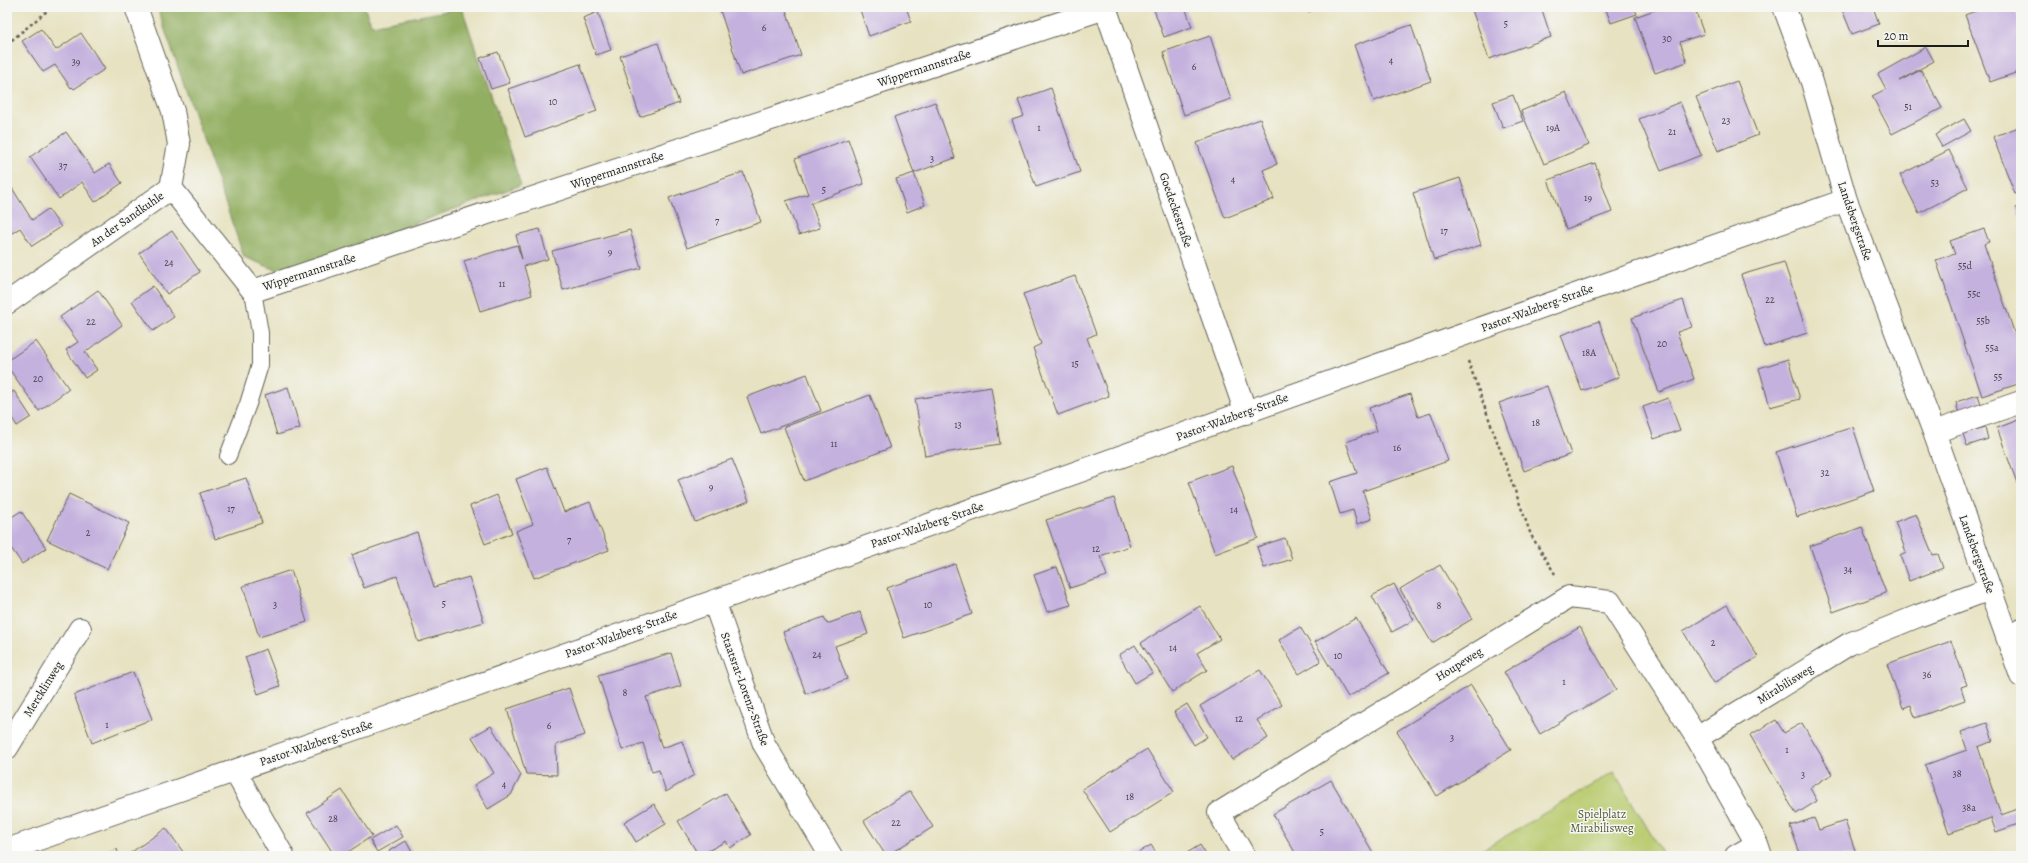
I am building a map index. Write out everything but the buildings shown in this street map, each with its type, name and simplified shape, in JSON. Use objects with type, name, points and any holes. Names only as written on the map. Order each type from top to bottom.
[{"type":"street","name":"An der Sandkuhle","points":[[7,303],[171,188],[179,144],[173,111],[136,7]]},
{"type":"street","name":"Landsbergstraße","points":[[1784,7],[1812,82],[1846,200],[1934,432],[1990,589],[2014,631],[2021,676]]},
{"type":"street","name":"Wippermannstraße","points":[[171,188],[253,291],[1105,8]]},
{"type":"street","name":"Goedeckestraße","points":[[1105,8],[1246,413]]},
{"type":"street","name":"Pastor-Walzberg-Straße","points":[[7,850],[1846,200]]},
{"type":"street","points":[[1934,432],[2021,402]]},
{"type":"street","name":"Mirabilisweg","points":[[1696,738],[1849,644],[1990,589]]},
{"type":"street","points":[[1569,597],[1610,602],[1696,738],[1759,850],[1736,856]]},
{"type":"street","name":"Houpeweg","points":[[1244,856],[1219,813],[1569,597]]},
{"type":"street","name":"Staatsrat-Lorenz-Straße","points":[[714,601],[764,744],[831,856]]},
{"type":"street","name":"Mercklinweg","points":[[7,748],[80,629]]},
{"type":"street","points":[[234,771],[282,856]]},
{"type":"lane","points":[[228,456],[248,404],[260,365],[260,332],[253,291]]},
{"type":"path","points":[[7,44],[52,7]]},
{"type":"path","points":[[1459,336],[1531,535],[1569,597]]},
{"type":"green space","points":[[157,7],[364,7],[372,25],[462,8],[521,185],[281,272],[244,257]]},
{"type":"green space","name":"Spielplatz Mirabilisweg","points":[[1614,772],[1664,856],[1472,856]]}]
